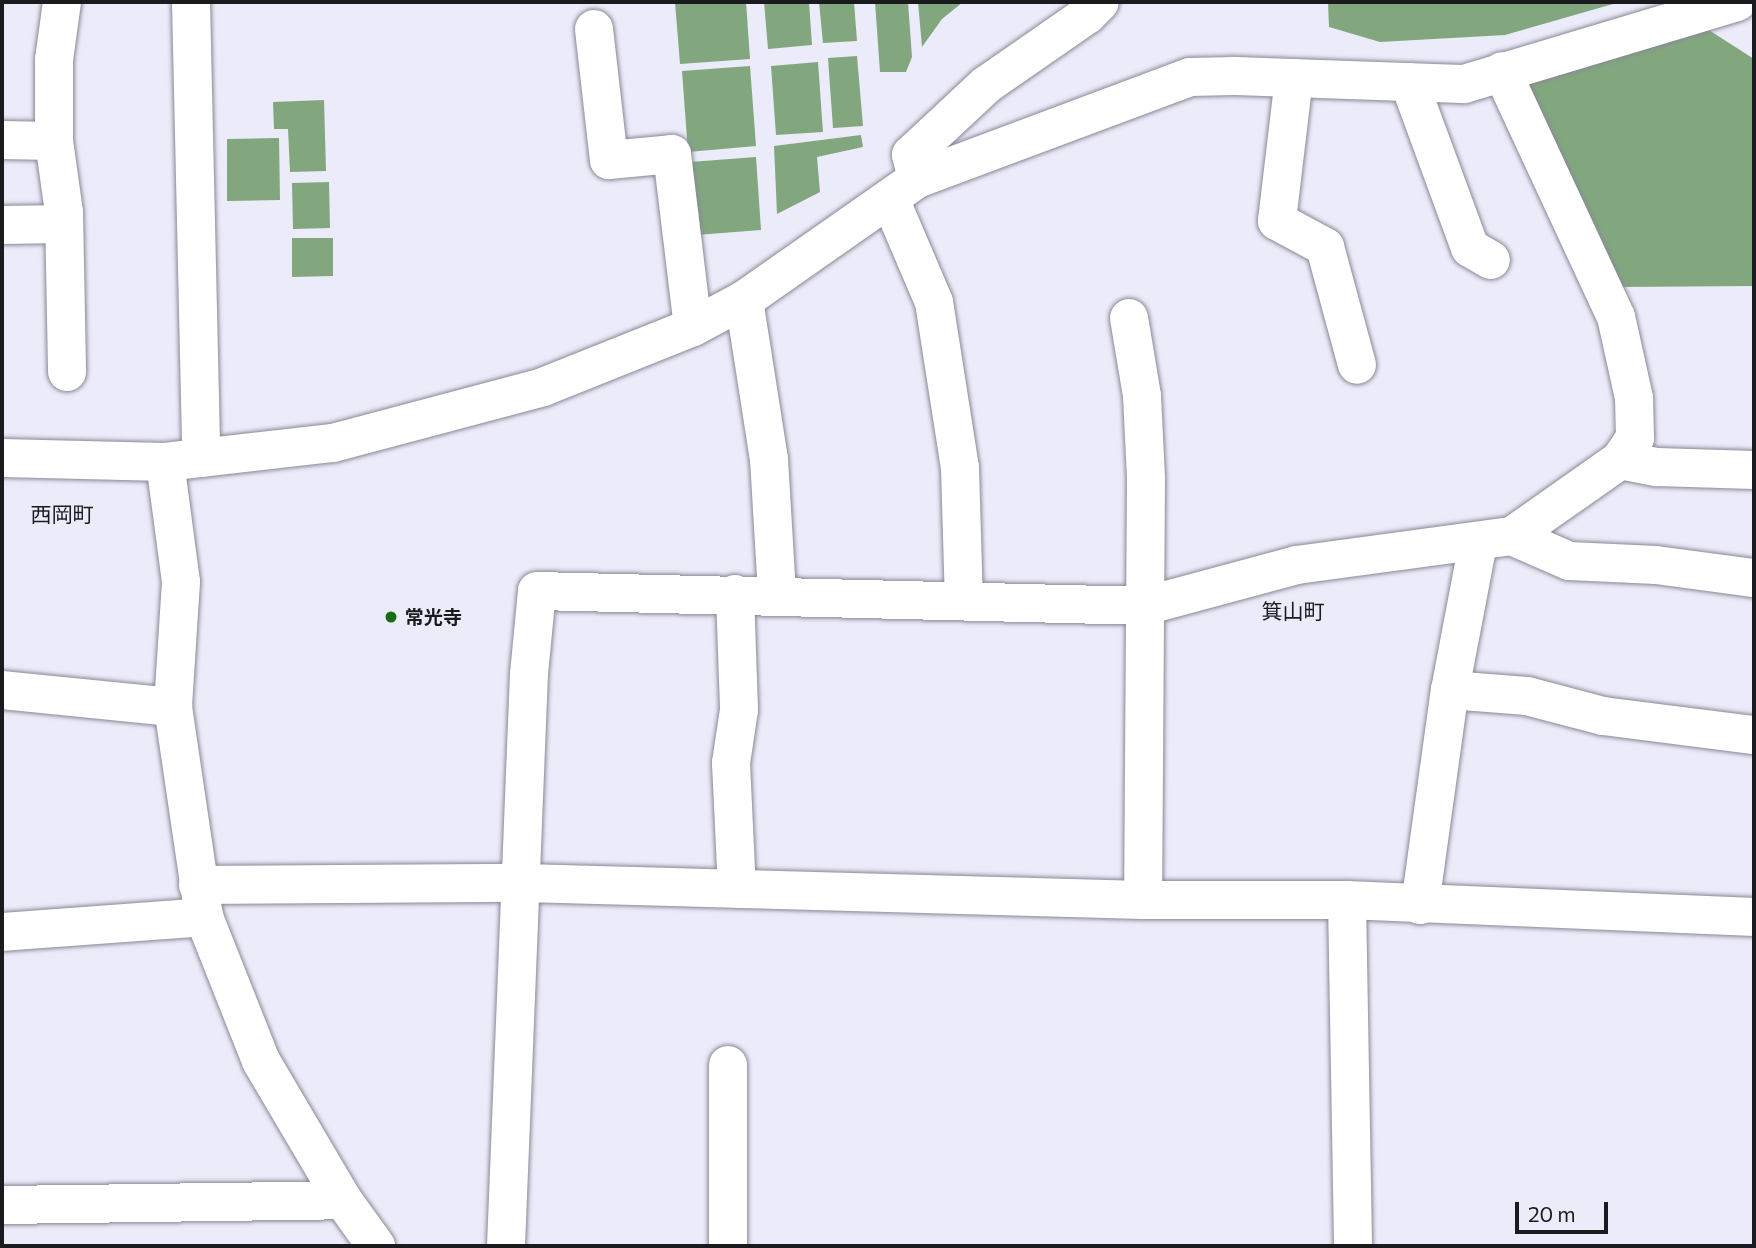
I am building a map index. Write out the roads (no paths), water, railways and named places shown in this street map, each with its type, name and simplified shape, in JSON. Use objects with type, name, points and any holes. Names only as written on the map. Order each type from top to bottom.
[{"type":"street","points":[[62,2],[54,60],[54,141],[64,224],[67,372]]},
{"type":"street","points":[[191,2],[181,582],[173,707],[201,901],[261,1061],[343,1200],[382,1245]]},
{"type":"street","points":[[964,600],[960,468],[934,302],[904,189],[911,155],[986,85],[1087,15],[1100,2]]},
{"type":"street","points":[[2,458],[183,460],[333,443],[543,387],[692,327],[744,300],[904,189],[1190,78],[1294,78],[1464,84],[1737,2]]},
{"type":"street","points":[[594,29],[609,160],[672,154],[692,327]]},
{"type":"street","points":[[1420,905],[1450,690],[1495,540],[1620,460],[1635,438],[1633,398],[1616,317],[1502,71]]},
{"type":"street","points":[[1294,78],[1277,221],[1325,247],[1357,365]]},
{"type":"street","points":[[1409,82],[1470,248],[1491,260]]},
{"type":"street","points":[[2,140],[54,141]]},
{"type":"street","points":[[2,225],[64,224]]},
{"type":"street","points":[[744,300],[769,459],[777,595]]},
{"type":"street","points":[[1129,318],[1142,396],[1145,606],[1143,900]]},
{"type":"street","points":[[1620,460],[1657,467],[1754,470]]},
{"type":"street","points":[[506,1246],[523,883],[529,674],[537,591],[1145,606],[1297,565],[1495,540],[1569,561],[1656,565],[1754,578]]},
{"type":"street","points":[[735,594],[739,710],[730,763],[737,889]]},
{"type":"street","points":[[2,690],[173,707]]},
{"type":"street","points":[[1450,690],[1527,696],[1604,716],[1754,735]]},
{"type":"street","points":[[2,932],[201,901],[523,883],[1143,900],[1348,900],[1754,918]]},
{"type":"street","points":[[1348,900],[1353,1246]]},
{"type":"street","points":[[728,1065],[728,1246]]},
{"type":"street","points":[[2,1205],[343,1200]]},
{"type":"place","name":"常光寺","points":[[391,617]]},
{"type":"district","name":"西岡町","points":[[62,514]]},
{"type":"district","name":"箕山町","points":[[1293,611]]}]
